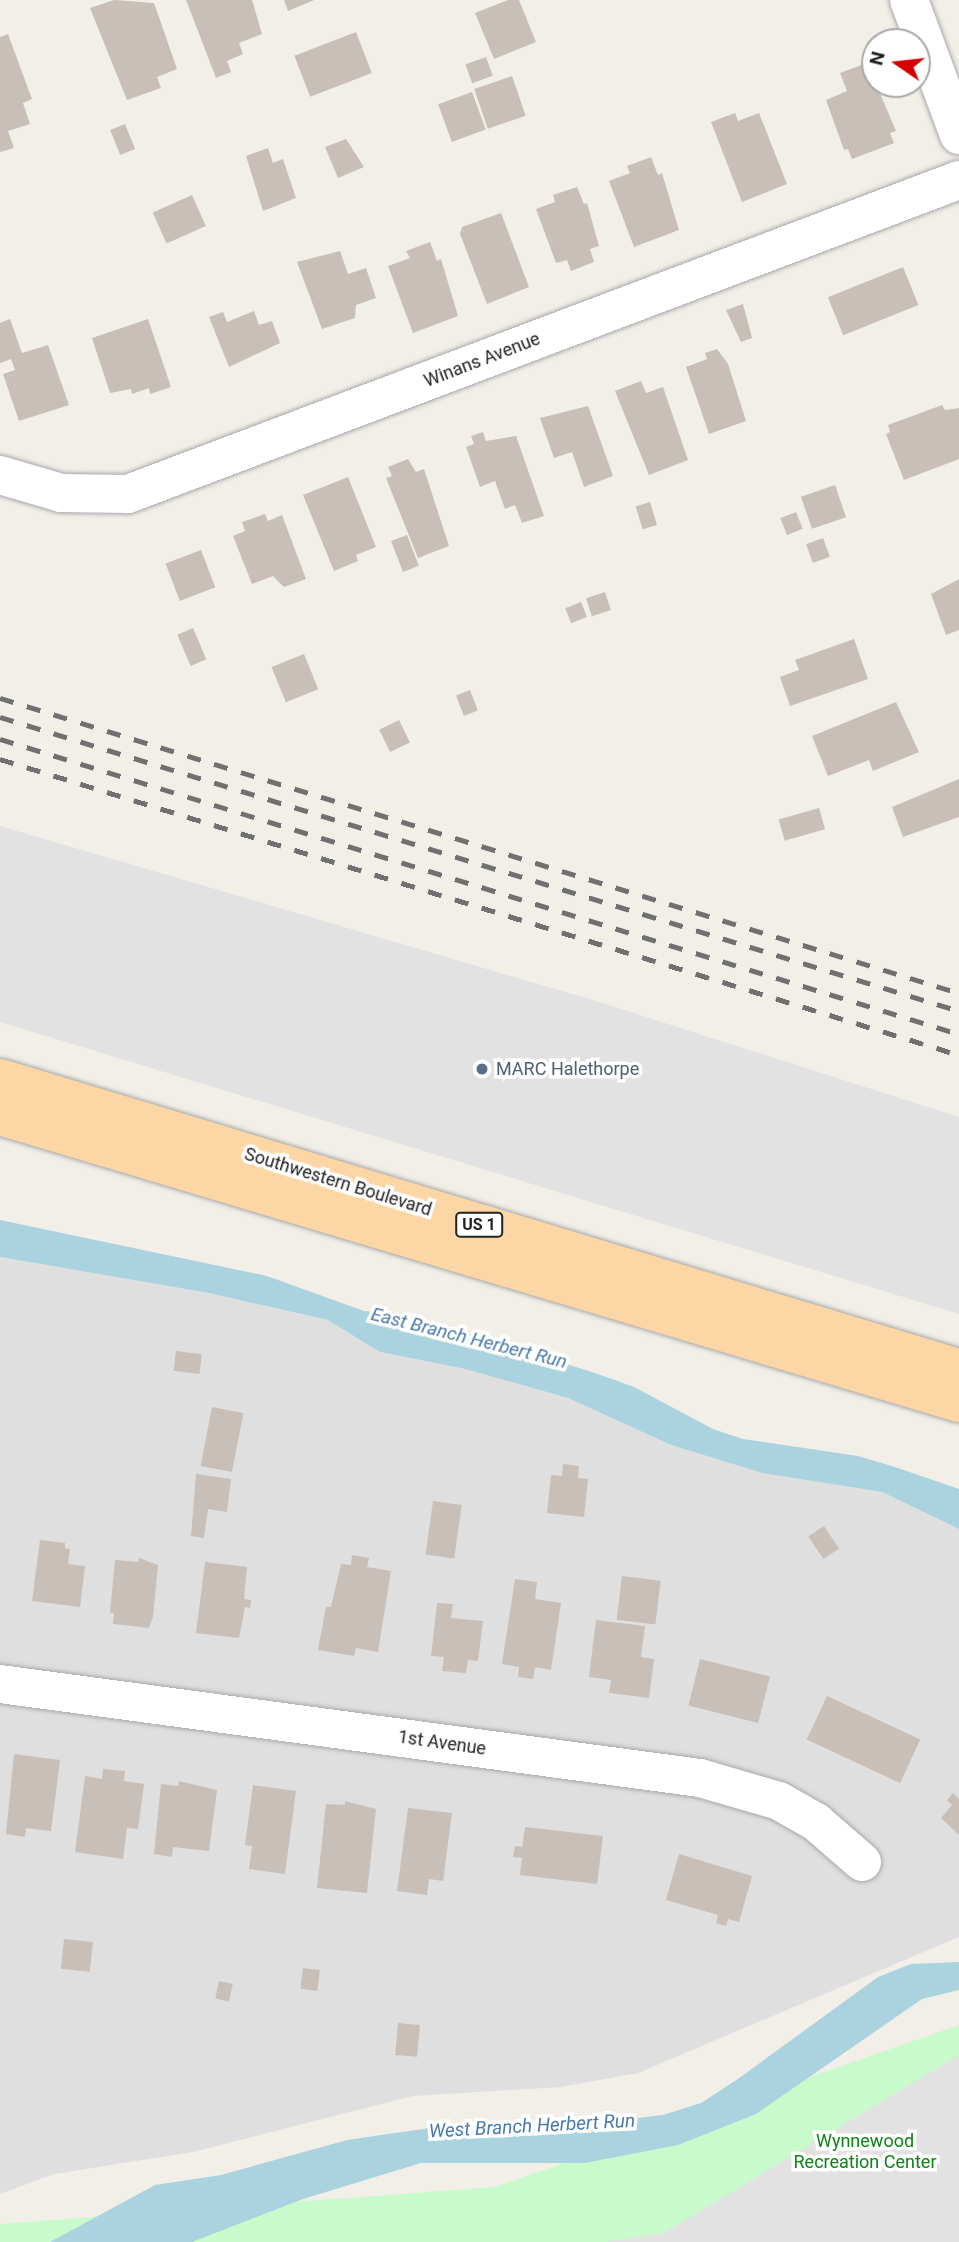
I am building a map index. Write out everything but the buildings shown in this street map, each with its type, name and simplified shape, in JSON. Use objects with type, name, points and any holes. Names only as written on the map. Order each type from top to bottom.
[{"type":"main road","name":"Southwestern Boulevard","points":[[0,1078],[959,1368]]},
{"type":"main road","name":"Southwestern Boulevard","points":[[0,1116],[959,1403]]},
{"type":"street","points":[[909,0],[959,135]]},
{"type":"street","name":"Winans Avenue","points":[[0,475],[61,493],[128,494],[959,180]]},
{"type":"street","name":"1st Avenue","points":[[0,1684],[700,1778],[779,1801],[816,1822],[862,1861]]},
{"type":"shaded area","name":"MARC Halethorpe","points":[[0,826],[593,1000],[959,1117],[959,1314],[0,1022]]},
{"type":"shaded area","points":[[0,1257],[209,1293],[329,1320],[380,1352],[465,1369],[568,1398],[671,1445],[762,1473],[882,1492],[959,1529],[959,1937],[638,2073],[561,2087],[413,2096],[193,2152],[54,2174],[0,2194]]},
{"type":"shaded area","points":[[959,2055],[959,2242],[605,2242],[664,2233]]},
{"type":"green space","name":"Wynnewood Recreation Center","points":[[959,2025],[959,2242],[0,2242],[0,2224],[495,2187]]},
{"type":"water","name":"East Branch Herbert Run","points":[[0,1220],[267,1276],[364,1311],[401,1313],[595,1373],[634,1387],[713,1429],[743,1439],[858,1456],[895,1467],[959,1489],[959,1529],[882,1492],[762,1473],[671,1445],[568,1398],[465,1369],[380,1352],[328,1320],[209,1293],[0,1257]]},
{"type":"water","points":[[959,1962],[959,1990],[922,1999],[756,2114],[678,2145],[585,2163],[421,2163],[303,2199],[192,2242],[50,2242],[155,2185],[221,2175],[347,2140],[464,2123],[531,2131],[663,2115],[701,2103],[878,1977],[911,1964]]},
{"type":"railway","points":[[0,698],[959,993]]},
{"type":"railway","points":[[0,717],[959,1011]]},
{"type":"railway","points":[[0,739],[959,1034]]},
{"type":"railway","points":[[0,759],[959,1055]]},
{"type":"place","name":"MARC Halethorpe","points":[[482,1069]]},
{"type":"water label","name":"West Branch Herbert Run","points":[[532,2126]]}]
